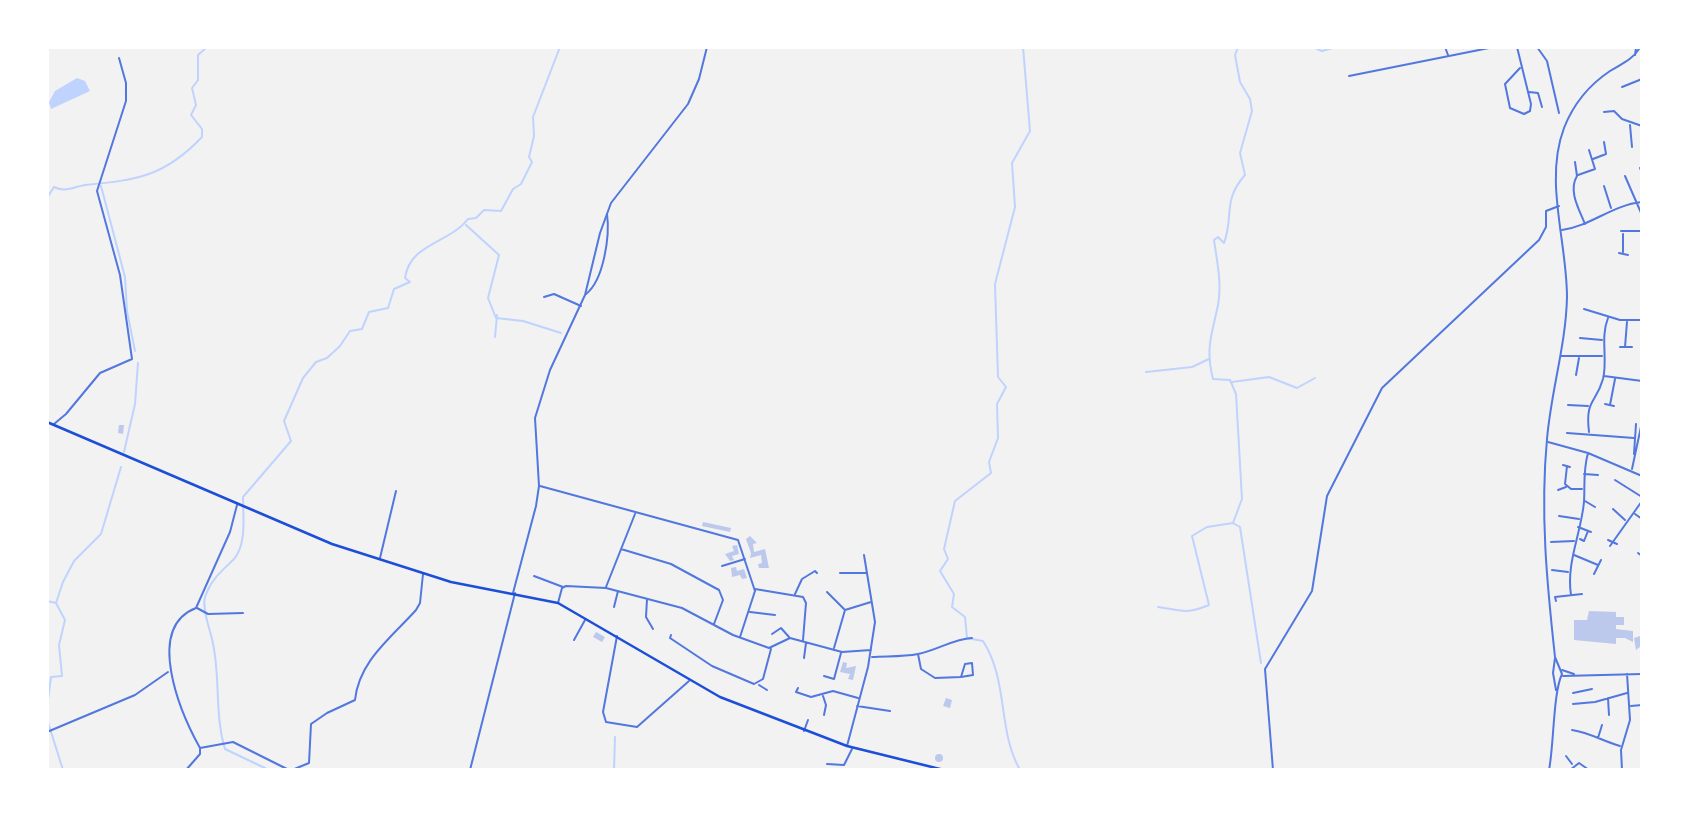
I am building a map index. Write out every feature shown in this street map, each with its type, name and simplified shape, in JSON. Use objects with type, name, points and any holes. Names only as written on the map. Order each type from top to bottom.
[{"type":"main road","points":[[47,422],[283,525],[423,573],[473,587],[558,603],[720,697],[853,748],[944,770]]},
{"type":"street","points":[[470,770],[532,529],[539,486],[535,418],[550,370],[581,306],[607,213],[616,194],[688,104],[699,79],[707,47]]},
{"type":"street","points":[[1446,47],[1448,56]]},
{"type":"street","points":[[1349,76],[1494,47]]},
{"type":"street","points":[[1517,47],[1531,106],[1528,112],[1517,113],[1510,108],[1505,84],[1520,68]]},
{"type":"street","points":[[1537,47],[1547,61],[1559,113]]},
{"type":"street","points":[[1549,770],[1555,736],[1556,692],[1543,533],[1546,442],[1561,356],[1567,297],[1556,160],[1570,115],[1593,85],[1635,56],[1638,48]]},
{"type":"street","points":[[53,424],[66,414],[100,373],[132,359],[120,275],[97,191],[127,101],[126,83],[119,58]]},
{"type":"street","points":[[1622,87],[1641,80]]},
{"type":"street","points":[[1529,92],[1538,93],[1542,107]]},
{"type":"street","points":[[1604,112],[1614,111],[1631,124],[1642,126]]},
{"type":"street","points":[[1631,124],[1632,147]]},
{"type":"street","points":[[1592,159],[1606,154],[1604,142]]},
{"type":"street","points":[[1577,176],[1595,169],[1589,150]]},
{"type":"street","points":[[1575,162],[1577,176],[1574,194],[1585,225]]},
{"type":"street","points":[[1640,168],[1642,173]]},
{"type":"street","points":[[1625,176],[1642,215]]},
{"type":"street","points":[[1604,186],[1611,210]]},
{"type":"street","points":[[1606,194],[1611,192]]},
{"type":"street","points":[[1562,230],[1585,225],[1611,210],[1642,202]]},
{"type":"street","points":[[1273,770],[1265,669],[1312,591],[1327,496],[1376,396],[1481,291],[1539,240],[1546,227],[1546,212],[1559,206]]},
{"type":"street","points":[[585,295],[591,290],[601,266],[607,213]]},
{"type":"street","points":[[1623,252],[1623,232],[1642,231]]},
{"type":"street","points":[[1619,253],[1623,252]]},
{"type":"street","points":[[1623,252],[1628,256]]},
{"type":"street","points":[[544,297],[554,294],[581,306]]},
{"type":"street","points":[[1584,309],[1608,318],[1642,320]]},
{"type":"street","points":[[1589,432],[1589,406],[1603,376],[1603,340],[1608,318]]},
{"type":"street","points":[[1625,347],[1627,321]]},
{"type":"street","points":[[1580,338],[1603,340]]},
{"type":"street","points":[[1620,347],[1632,347]]},
{"type":"street","points":[[1561,356],[1603,356]]},
{"type":"street","points":[[1578,374],[1579,357]]},
{"type":"street","points":[[1603,376],[1642,380]]},
{"type":"street","points":[[1610,405],[1615,378]]},
{"type":"street","points":[[1641,399],[1642,387]]},
{"type":"street","points":[[1605,404],[1614,406]]},
{"type":"street","points":[[1568,405],[1589,406]]},
{"type":"street","points":[[1632,470],[1638,456],[1642,422]]},
{"type":"street","points":[[1634,454],[1636,424]]},
{"type":"street","points":[[1569,433],[1589,432],[1613,438],[1634,438]]},
{"type":"street","points":[[1546,442],[1588,453],[1642,476]]},
{"type":"street","points":[[1571,595],[1569,572],[1584,501],[1583,474],[1588,453]]},
{"type":"street","points":[[1567,466],[1567,486]]},
{"type":"street","points":[[1583,474],[1598,475]]},
{"type":"street","points":[[1622,482],[1624,477]]},
{"type":"street","points":[[1615,480],[1642,496]]},
{"type":"street","points":[[539,486],[740,541],[755,589],[740,638]]},
{"type":"street","points":[[1558,491],[1567,486],[1583,489]]},
{"type":"street","points":[[380,559],[396,491]]},
{"type":"street","points":[[1584,501],[1595,507]]},
{"type":"street","points":[[1611,546],[1642,501]]},
{"type":"street","points":[[196,608],[230,532],[237,505]]},
{"type":"street","points":[[606,588],[635,513]]},
{"type":"street","points":[[1614,513],[1627,521]]},
{"type":"street","points":[[1635,514],[1642,519]]},
{"type":"street","points":[[1562,517],[1580,519]]},
{"type":"street","points":[[1577,527],[1590,531],[1584,541],[1580,539]]},
{"type":"street","points":[[1608,540],[1613,541]]},
{"type":"street","points":[[1551,542],[1575,541]]},
{"type":"street","points":[[621,549],[671,564],[722,594],[713,625]]},
{"type":"street","points":[[1638,553],[1642,556]]},
{"type":"street","points":[[847,746],[870,657],[875,622],[864,555]]},
{"type":"street","points":[[1573,555],[1598,565]]},
{"type":"street","points":[[722,566],[746,559]]},
{"type":"street","points":[[1594,574],[1601,560]]},
{"type":"street","points":[[1552,570],[1569,572]]},
{"type":"street","points":[[795,594],[802,579],[815,571]]},
{"type":"street","points":[[839,573],[867,572]]},
{"type":"street","points":[[200,748],[233,742],[291,770],[309,763],[311,724],[327,713],[355,701],[360,679],[372,655],[420,603],[423,573]]},
{"type":"street","points":[[534,576],[564,587],[606,588],[685,609],[740,638],[771,648],[790,638]]},
{"type":"street","points":[[558,603],[564,587]]},
{"type":"street","points":[[755,589],[795,594],[805,602],[804,658]]},
{"type":"street","points":[[614,607],[618,591]]},
{"type":"street","points":[[827,592],[845,610]]},
{"type":"street","points":[[1556,601],[1555,597],[1582,594]]},
{"type":"street","points":[[647,598],[646,618],[653,629]]},
{"type":"street","points":[[845,610],[872,602]]},
{"type":"street","points":[[187,770],[200,754],[200,748],[169,671],[175,624],[187,611],[196,608],[208,614],[243,613]]},
{"type":"street","points":[[834,649],[845,610]]},
{"type":"street","points":[[749,612],[775,615]]},
{"type":"street","points":[[574,640],[587,618]]},
{"type":"street","points":[[772,634],[780,628],[790,638],[842,652],[871,650]]},
{"type":"street","points":[[617,636],[603,712],[606,722],[637,727],[689,681]]},
{"type":"street","points":[[670,638],[723,672],[758,684],[767,690]]},
{"type":"street","points":[[870,657],[918,654],[948,645],[956,639],[972,638]]},
{"type":"street","points":[[758,684],[764,677],[771,648]]},
{"type":"street","points":[[824,676],[834,679],[842,652]]},
{"type":"street","points":[[918,654],[920,667],[928,675],[961,677],[973,676],[973,663],[966,663],[961,677]]},
{"type":"street","points":[[1555,657],[1561,677],[1556,692]]},
{"type":"street","points":[[1553,672],[1560,670],[1574,674]]},
{"type":"street","points":[[47,732],[135,695],[169,671]]},
{"type":"street","points":[[1622,770],[1622,747],[1630,724],[1627,674]]},
{"type":"street","points":[[1553,676],[1642,674]]},
{"type":"street","points":[[795,697],[798,688]]},
{"type":"street","points":[[1573,693],[1592,689]]},
{"type":"street","points":[[796,692],[811,697],[837,691],[859,698]]},
{"type":"street","points":[[1579,693],[1579,703]]},
{"type":"street","points":[[1573,704],[1595,702],[1628,693]]},
{"type":"street","points":[[822,694],[826,705],[824,715]]},
{"type":"street","points":[[1608,697],[1612,710],[1609,715]]},
{"type":"street","points":[[1630,706],[1642,705]]},
{"type":"street","points":[[857,706],[890,711]]},
{"type":"street","points":[[804,731],[808,720]]},
{"type":"street","points":[[1598,739],[1602,725]]},
{"type":"street","points":[[1573,730],[1589,732],[1598,739],[1622,747]]},
{"type":"street","points":[[828,764],[845,765],[853,748]]},
{"type":"street","points":[[1566,756],[1573,765]]},
{"type":"street","points":[[1573,765],[1583,764],[1589,770]]},
{"type":"street","points":[[1570,770],[1573,765]]},
{"type":"water","points":[[77,78],[85,81],[90,91],[51,109],[49,102],[55,91]]},
{"type":"building","points":[[119,425],[124,425],[123,434],[118,433]]},
{"type":"building","points":[[703,522],[731,528],[730,532],[702,526]]},
{"type":"building","points":[[750,536],[757,543],[753,544],[754,552],[765,549],[769,568],[759,568],[758,564],[762,563],[761,555],[750,558],[746,539]]},
{"type":"building","points":[[737,545],[739,554],[732,556],[734,560],[730,561],[725,554],[734,551],[732,546]]},
{"type":"building","points":[[736,567],[737,571],[744,569],[747,578],[742,579],[740,575],[732,577],[731,568]]},
{"type":"building","points":[[1589,611],[1616,612],[1616,617],[1624,617],[1624,625],[1616,625],[1616,629],[1633,631],[1633,642],[1625,638],[1616,638],[1616,644],[1574,640],[1574,620],[1587,620]]},
{"type":"building","points":[[596,632],[605,637],[602,642],[593,637]]},
{"type":"building","points":[[1640,636],[1641,646],[1636,650],[1634,638]]},
{"type":"building","points":[[843,662],[847,663],[846,668],[856,666],[853,680],[848,679],[850,674],[840,672]]},
{"type":"building","points":[[946,698],[952,700],[950,708],[943,706]]},
{"type":"building","points":[[939,754],[943,758],[939,762],[935,758]]},
{"type":"waterway","points":[[47,198],[54,187],[65,190],[150,174],[189,150],[202,137],[202,129],[191,115],[196,105],[192,88],[198,80],[198,55],[207,47]]},
{"type":"waterway","points":[[269,770],[225,749],[220,722],[215,653],[204,607],[210,585],[234,559],[241,546],[243,497],[291,441],[284,421],[303,378],[316,362],[327,358],[340,346],[350,331],[362,329],[369,312],[388,308],[394,289],[410,282],[405,278],[408,266],[422,250],[460,227],[468,219],[476,218],[484,210],[501,211],[513,189],[521,184],[532,162],[529,157],[534,136],[533,117],[560,47]]},
{"type":"waterway","points":[[1020,770],[1008,738],[997,673],[991,657],[983,641],[967,638],[965,617],[952,607],[954,594],[940,571],[948,559],[944,549],[955,501],[991,473],[989,462],[998,438],[997,404],[1006,387],[998,377],[995,284],[1015,207],[1012,163],[1030,131],[1023,47]]},
{"type":"waterway","points":[[1238,47],[1235,55],[1240,82],[1250,99],[1252,111],[1240,153],[1245,175],[1233,193],[1224,243],[1218,237],[1214,240],[1219,289],[1210,341],[1210,358],[1213,379],[1230,380],[1236,394],[1242,499],[1233,523],[1240,527],[1261,663]]},
{"type":"waterway","points":[[1313,47],[1322,51],[1336,47]]},
{"type":"waterway","points":[[101,186],[125,277],[127,311],[135,351]]},
{"type":"waterway","points":[[466,225],[499,255],[488,298],[496,318],[523,321],[561,333]]},
{"type":"waterway","points":[[495,337],[497,315]]},
{"type":"waterway","points":[[1146,372],[1192,367],[1209,359]]},
{"type":"waterway","points":[[124,452],[135,404],[138,363]]},
{"type":"waterway","points":[[1232,382],[1269,377],[1297,388],[1315,378]]},
{"type":"waterway","points":[[47,707],[51,677],[62,676],[59,645],[65,620],[56,603],[74,561],[101,534],[121,467]]},
{"type":"waterway","points":[[1158,607],[1189,611],[1209,605],[1192,536],[1207,527],[1233,523]]},
{"type":"waterway","points":[[47,601],[56,603]]},
{"type":"waterway","points":[[47,719],[63,770]]},
{"type":"waterway","points":[[614,770],[615,737]]}]
